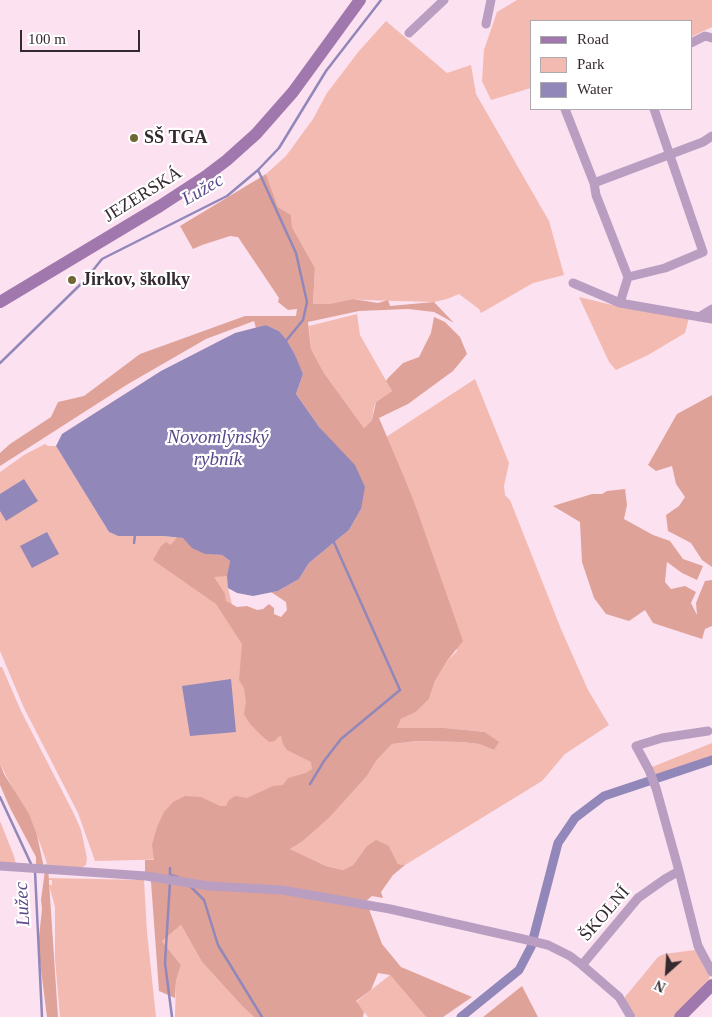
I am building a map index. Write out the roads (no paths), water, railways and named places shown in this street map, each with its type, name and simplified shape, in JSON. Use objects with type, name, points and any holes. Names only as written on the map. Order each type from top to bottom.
[{"type":"street","name":"JEZERSKÁ","points":[[0,302],[160,206],[227,160],[256,134],[293,92],[360,0]]},
{"type":"street","points":[[409,33],[444,0]]},
{"type":"street","points":[[486,24],[491,0]]},
{"type":"street","points":[[692,43],[710,37]]},
{"type":"street","points":[[566,110],[628,277],[620,303]]},
{"type":"street","points":[[628,277],[665,268],[703,252],[654,110]]},
{"type":"street","points":[[594,183],[703,142],[712,136]]},
{"type":"street","points":[[573,283],[620,303],[712,319]]},
{"type":"street","points":[[699,317],[712,308]]},
{"type":"street","points":[[708,731],[662,738],[636,746],[656,788],[698,946],[712,972]]},
{"type":"street","points":[[0,866],[146,876],[209,886],[282,890],[390,909],[524,939],[542,944],[570,956],[619,998],[631,1017]]},
{"type":"street","name":"ŠKOLNÍ","points":[[582,965],[638,898],[664,879],[679,871]]},
{"type":"street","points":[[680,1017],[712,985]]},
{"type":"water","name":"Novomlýnský rybník","points":[[266,325],[279,331],[295,355],[303,374],[296,394],[320,428],[355,465],[365,487],[361,509],[349,530],[309,563],[299,579],[278,591],[253,596],[237,593],[228,588],[227,576],[230,561],[222,555],[205,554],[192,548],[183,538],[118,536],[109,532],[56,446],[62,434],[161,371],[235,333]]},
{"type":"water","points":[[24,479],[38,501],[6,521],[0,511],[0,494]]},
{"type":"water","points":[[47,532],[59,554],[32,568],[20,546]]},
{"type":"water","points":[[231,679],[236,732],[190,736],[182,686]]},
{"type":"waterway","name":"Lužec","points":[[0,363],[86,279],[102,259],[227,196],[258,170],[279,148],[326,71],[381,0]]},
{"type":"waterway","points":[[258,170],[296,253],[307,302],[303,320],[285,342]]},
{"type":"waterway","points":[[134,543],[135,535]]},
{"type":"waterway","points":[[310,784],[324,761],[341,739],[400,690],[332,538]]},
{"type":"waterway","points":[[461,1017],[519,970],[531,947],[558,843],[575,818],[604,796],[712,760]]},
{"type":"waterway","name":"Lužec","points":[[0,797],[32,866]]},
{"type":"waterway","points":[[170,868],[170,875],[178,877]]},
{"type":"waterway","name":"Lužec","points":[[35,871],[42,1017]]},
{"type":"waterway","points":[[170,882],[165,963],[172,1017]]},
{"type":"waterway","points":[[190,886],[204,900],[218,945],[262,1017]]},
{"type":"place","name":"SŠ TGA","points":[[134,138]]},
{"type":"place","name":"Jirkov, školky","points":[[72,280]]}]
